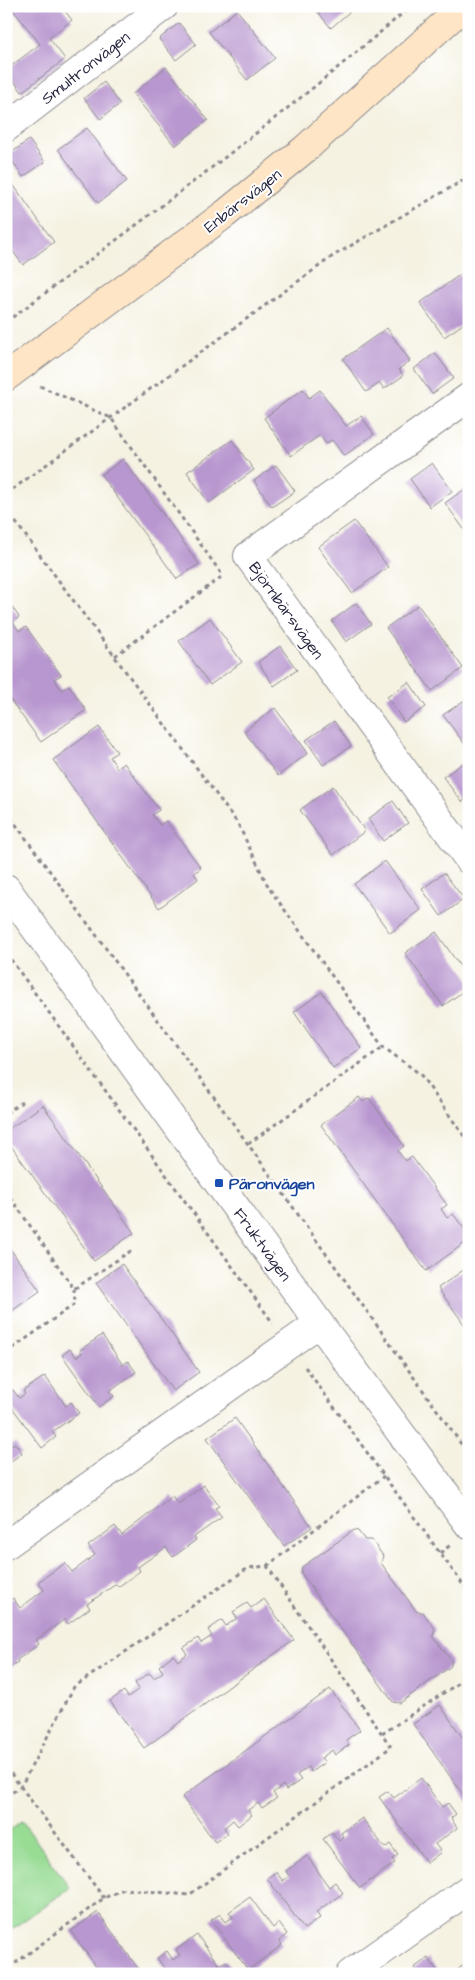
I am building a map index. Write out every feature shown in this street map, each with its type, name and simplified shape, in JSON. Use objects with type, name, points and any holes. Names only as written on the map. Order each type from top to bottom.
[{"type":"street","name":"Smultronvägen","points":[[6,128],[164,6]]},
{"type":"street","name":"Enbärsvägen","points":[[13,372],[225,214],[298,155],[464,6]]},
{"type":"street","name":"Björnbärsvägen","points":[[469,397],[248,556],[469,860]]},
{"type":"street","name":"Fruktvägen","points":[[6,888],[319,1322],[469,1524]]},
{"type":"street","points":[[6,1545],[319,1322]]},
{"type":"street","points":[[350,1974],[469,1889]]},
{"type":"path","points":[[6,322],[186,188],[337,70],[411,6]]},
{"type":"path","points":[[6,494],[333,256],[469,177]]},
{"type":"path","points":[[13,372],[111,418],[222,576]]},
{"type":"path","points":[[6,509],[238,824],[269,888],[383,1047],[420,1074],[469,1143]]},
{"type":"path","points":[[114,656],[248,556]]},
{"type":"path","points":[[6,811],[248,1144],[469,1455]]},
{"type":"path","points":[[6,953],[469,1593]]},
{"type":"path","points":[[248,1144],[383,1047]]},
{"type":"path","points":[[6,1113],[22,1102]]},
{"type":"path","points":[[6,1191],[74,1289],[75,1304],[6,1353]]},
{"type":"path","points":[[74,1289],[132,1250]]},
{"type":"path","points":[[6,1797],[21,1786],[74,1687],[248,1568],[267,1566],[384,1476]]},
{"type":"path","points":[[6,1970],[104,1898],[124,1889],[189,1895],[391,1747],[267,1566]]},
{"type":"path","points":[[382,1734],[469,1676]]},
{"type":"path","points":[[6,1767],[104,1898]]},
{"type":"green space","points":[[22,1821],[70,1888],[6,1933],[6,1833]]},
{"type":"building","points":[[10,6],[61,6],[72,20],[49,38],[65,59],[22,92],[6,70],[40,44]]},
{"type":"building","points":[[313,6],[356,6],[331,28]]},
{"type":"building","points":[[237,10],[275,58],[247,80],[209,32]]},
{"type":"building","points":[[179,23],[196,44],[176,60],[159,39]]},
{"type":"building","points":[[166,67],[208,120],[175,146],[133,94]]},
{"type":"building","points":[[104,82],[120,104],[100,119],[84,98]]},
{"type":"building","points":[[87,128],[127,181],[98,203],[58,149]]},
{"type":"building","points":[[29,140],[45,162],[23,177],[8,155]]},
{"type":"building","points":[[12,183],[54,242],[23,265],[6,242],[6,187]]},
{"type":"building","points":[[461,274],[469,284],[469,320],[444,337],[420,303]]},
{"type":"building","points":[[387,328],[410,361],[399,369],[403,376],[384,389],[380,383],[366,392],[343,359]]},
{"type":"building","points":[[435,353],[454,378],[432,394],[414,369]]},
{"type":"building","points":[[303,389],[309,398],[320,390],[346,426],[361,416],[374,434],[344,456],[332,440],[326,444],[320,435],[291,456],[264,418]]},
{"type":"building","points":[[232,440],[254,470],[209,503],[187,472]]},
{"type":"building","points":[[123,459],[199,564],[177,579],[101,475]]},
{"type":"building","points":[[432,463],[452,491],[430,507],[410,479]]},
{"type":"building","points":[[276,465],[295,491],[272,507],[254,481]]},
{"type":"building","points":[[469,486],[469,536],[445,503]]},
{"type":"building","points":[[354,521],[388,567],[352,593],[318,547]]},
{"type":"building","points":[[6,599],[19,617],[13,622],[19,631],[26,627],[61,675],[54,679],[62,690],[69,685],[86,710],[41,742],[6,694]]},
{"type":"building","points":[[356,603],[371,624],[346,642],[332,621]]},
{"type":"building","points":[[418,605],[463,668],[432,691],[386,628]]},
{"type":"building","points":[[210,618],[242,662],[210,685],[179,641]]},
{"type":"building","points":[[280,646],[297,670],[274,686],[258,662]]},
{"type":"building","points":[[409,682],[426,707],[404,722],[387,697]]},
{"type":"building","points":[[469,697],[469,750],[443,715]]},
{"type":"building","points":[[275,708],[308,753],[278,776],[244,731]]},
{"type":"building","points":[[334,721],[351,746],[323,765],[306,740]]},
{"type":"building","points":[[99,727],[117,752],[110,757],[117,768],[124,763],[159,810],[152,815],[160,825],[166,821],[201,868],[194,873],[198,879],[159,908],[53,760]]},
{"type":"building","points":[[469,759],[469,797],[462,802],[443,777]]},
{"type":"building","points":[[333,786],[365,831],[333,855],[300,810]]},
{"type":"building","points":[[393,801],[408,823],[383,841],[368,819]]},
{"type":"building","points":[[385,861],[421,910],[390,933],[354,884]]},
{"type":"building","points":[[444,873],[464,899],[441,916],[422,889]]},
{"type":"building","points":[[436,932],[469,979],[469,987],[443,1006],[405,953]]},
{"type":"building","points":[[322,992],[361,1048],[333,1068],[294,1012]]},
{"type":"building","points":[[359,1097],[363,1102],[369,1098],[404,1146],[398,1151],[405,1161],[412,1157],[447,1205],[441,1209],[447,1218],[453,1214],[469,1235],[469,1240],[426,1271],[321,1125]]},
{"type":"building","points":[[43,1105],[134,1233],[94,1261],[6,1139],[6,1131]]},
{"type":"building","points":[[11,1250],[40,1291],[6,1315],[6,1253]]},
{"type":"building","points":[[122,1264],[199,1372],[173,1391],[96,1283]]},
{"type":"building","points":[[469,1266],[469,1331],[438,1288]]},
{"type":"building","points":[[102,1335],[123,1365],[128,1361],[136,1372],[109,1391],[114,1396],[99,1407],[62,1355],[70,1349],[76,1357],[82,1353],[80,1350]]},
{"type":"building","points":[[45,1376],[66,1406],[71,1402],[79,1413],[52,1432],[56,1437],[42,1448],[6,1399],[6,1395],[13,1390],[19,1398],[25,1394],[23,1391]]},
{"type":"building","points":[[235,1418],[312,1527],[284,1546],[207,1438]]},
{"type":"building","points":[[6,1442],[10,1446],[15,1443],[22,1453],[6,1465]]},
{"type":"building","points":[[204,1485],[219,1506],[215,1508],[222,1517],[194,1537],[196,1540],[173,1557],[166,1547],[138,1567],[140,1571],[118,1587],[116,1584],[87,1604],[90,1608],[68,1624],[65,1619],[36,1640],[39,1644],[6,1670],[6,1604],[13,1598],[20,1608],[44,1590],[38,1582],[65,1563],[72,1572],[95,1555],[88,1546],[115,1526],[122,1535],[172,1496],[178,1504]]},
{"type":"building","points":[[354,1530],[358,1531],[365,1540],[372,1540],[383,1556],[381,1563],[417,1612],[423,1612],[435,1629],[433,1636],[451,1660],[451,1666],[400,1703],[393,1702],[301,1573],[302,1567]]},
{"type":"building","points":[[264,1599],[294,1640],[144,1748],[110,1701],[124,1691],[128,1697],[139,1689],[135,1683],[149,1673],[154,1678],[163,1672],[159,1666],[173,1655],[178,1661],[187,1654],[183,1648],[198,1638],[201,1643],[212,1636],[208,1630],[222,1620],[226,1626],[237,1618],[233,1612],[247,1603],[251,1608]]},
{"type":"building","points":[[330,1689],[360,1730],[346,1740],[349,1745],[335,1755],[332,1750],[321,1758],[325,1762],[311,1772],[308,1767],[297,1775],[301,1780],[286,1790],[283,1785],[273,1793],[277,1798],[262,1808],[258,1803],[248,1810],[252,1815],[238,1826],[233,1820],[224,1828],[228,1833],[215,1842],[182,1797]]},
{"type":"building","points":[[440,1705],[469,1747],[469,1803],[413,1724]]},
{"type":"building","points":[[421,1778],[442,1807],[448,1803],[456,1814],[451,1818],[457,1828],[435,1844],[441,1852],[427,1863],[379,1797],[388,1791],[394,1798]]},
{"type":"building","points":[[362,1818],[385,1848],[390,1844],[398,1855],[392,1859],[395,1863],[360,1888],[323,1839],[332,1832],[339,1841],[344,1837],[341,1833]]},
{"type":"building","points":[[307,1856],[329,1887],[335,1882],[343,1893],[316,1912],[320,1918],[304,1929],[267,1878],[276,1872],[283,1881],[289,1876],[286,1871]]},
{"type":"building","points":[[250,1897],[273,1928],[279,1923],[287,1934],[279,1941],[282,1945],[248,1970],[211,1920],[220,1914],[226,1922],[233,1917],[229,1912]]},
{"type":"building","points":[[98,1912],[142,1974],[101,1974],[71,1931]]},
{"type":"building","points":[[197,1935],[219,1965],[226,1961],[234,1972],[231,1974],[169,1974],[157,1958],[167,1951],[173,1960],[180,1955],[176,1950]]},
{"type":"building","points":[[428,1958],[440,1974],[418,1974],[414,1968]]},
{"type":"building","points":[[469,1961],[469,1974],[452,1974]]},
{"type":"place","name":"Päronvägen","points":[[219,1183]]}]
